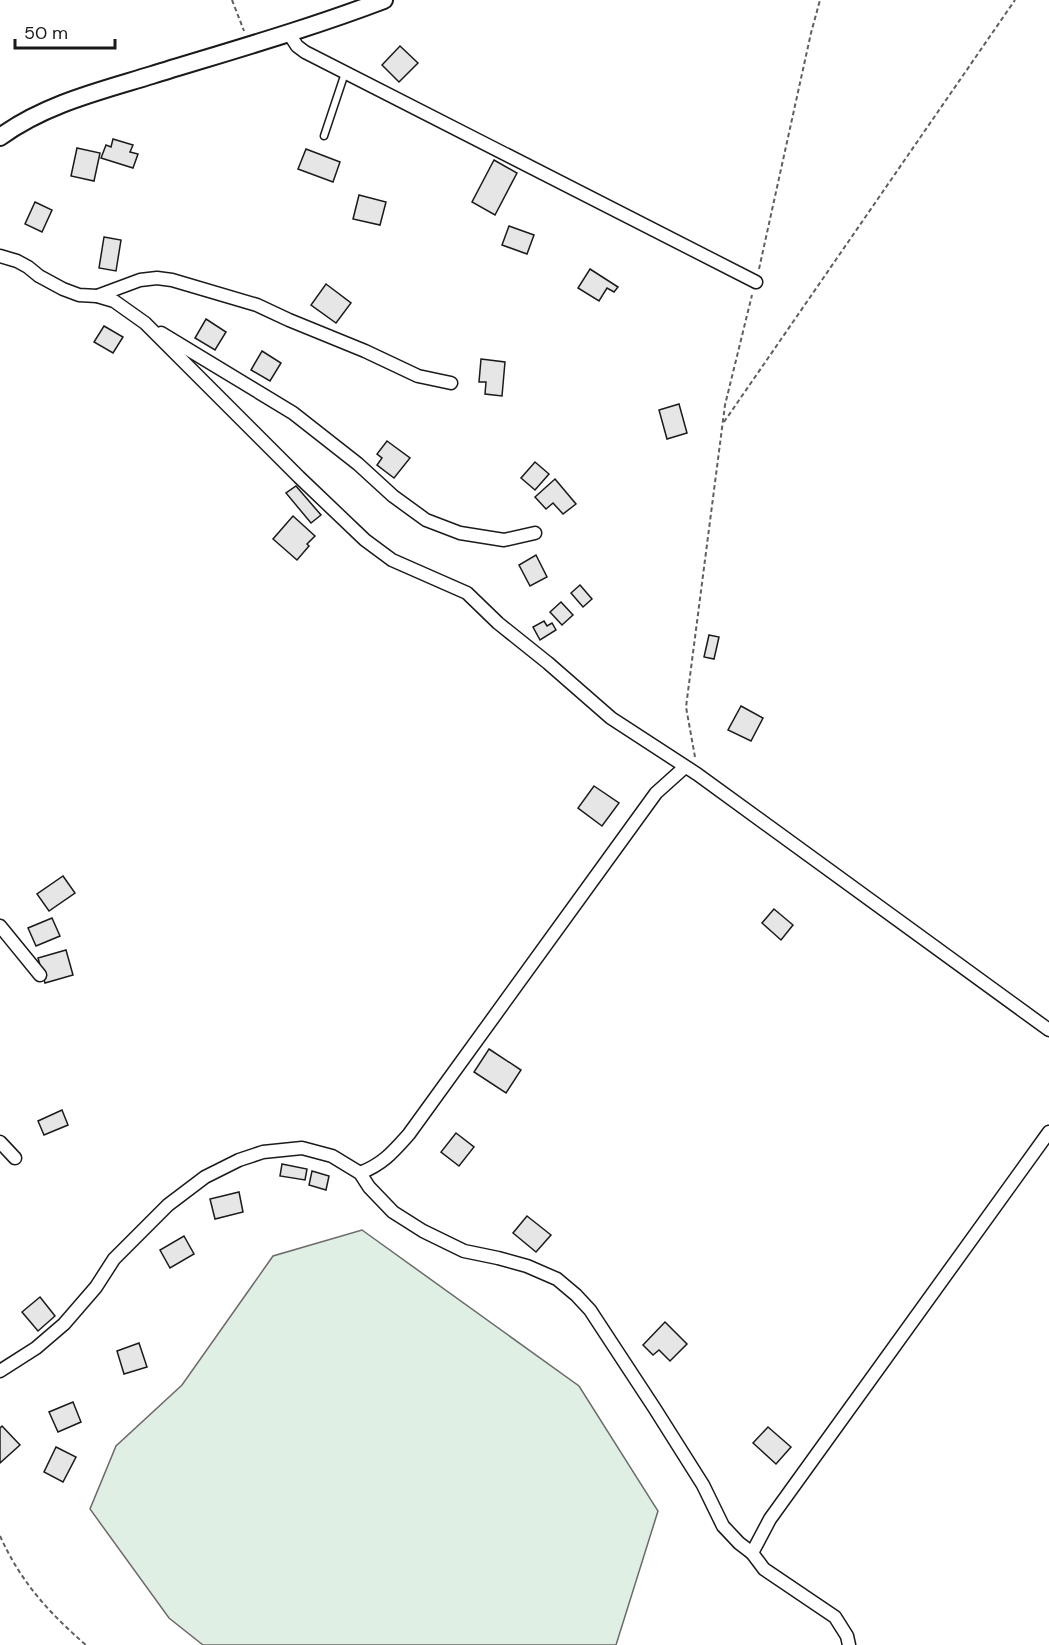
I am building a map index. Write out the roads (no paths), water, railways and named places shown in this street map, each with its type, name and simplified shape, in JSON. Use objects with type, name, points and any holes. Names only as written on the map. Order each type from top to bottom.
[{"type":"main road","points":[[0,137],[33,116],[77,98],[249,45],[384,0]]},
{"type":"street","points":[[288,32],[297,46],[305,52],[756,282]]},
{"type":"street","points":[[0,256],[22,264],[63,289],[79,295],[97,296],[114,302],[292,413],[358,464],[393,496],[426,520],[460,533],[504,540],[535,533]]},
{"type":"street","points":[[97,296],[140,280],[157,278],[172,280],[257,304],[418,376],[452,383]]},
{"type":"street","points":[[145,323],[298,477],[365,540],[392,560],[467,593],[498,623],[548,663],[610,718],[697,774],[1049,1030]]},
{"type":"street","points":[[360,1173],[391,1155],[409,1134],[656,793],[685,767]]},
{"type":"street","points":[[0,926],[40,975]]},
{"type":"street","points":[[752,1553],[770,1519],[1049,1132]]},
{"type":"street","points":[[0,1142],[15,1158]]},
{"type":"street","points":[[0,1371],[36,1348],[64,1324],[96,1287],[114,1260],[168,1205],[205,1177],[239,1160],[263,1152],[302,1148],[332,1156],[360,1173],[369,1187],[393,1212],[423,1231],[464,1251],[527,1266],[557,1279],[576,1295],[590,1310],[661,1419],[703,1485],[723,1526],[752,1553],[764,1569],[836,1617],[848,1636],[849,1645]]},
{"type":"lane","points":[[324,136],[345,72]]}]
